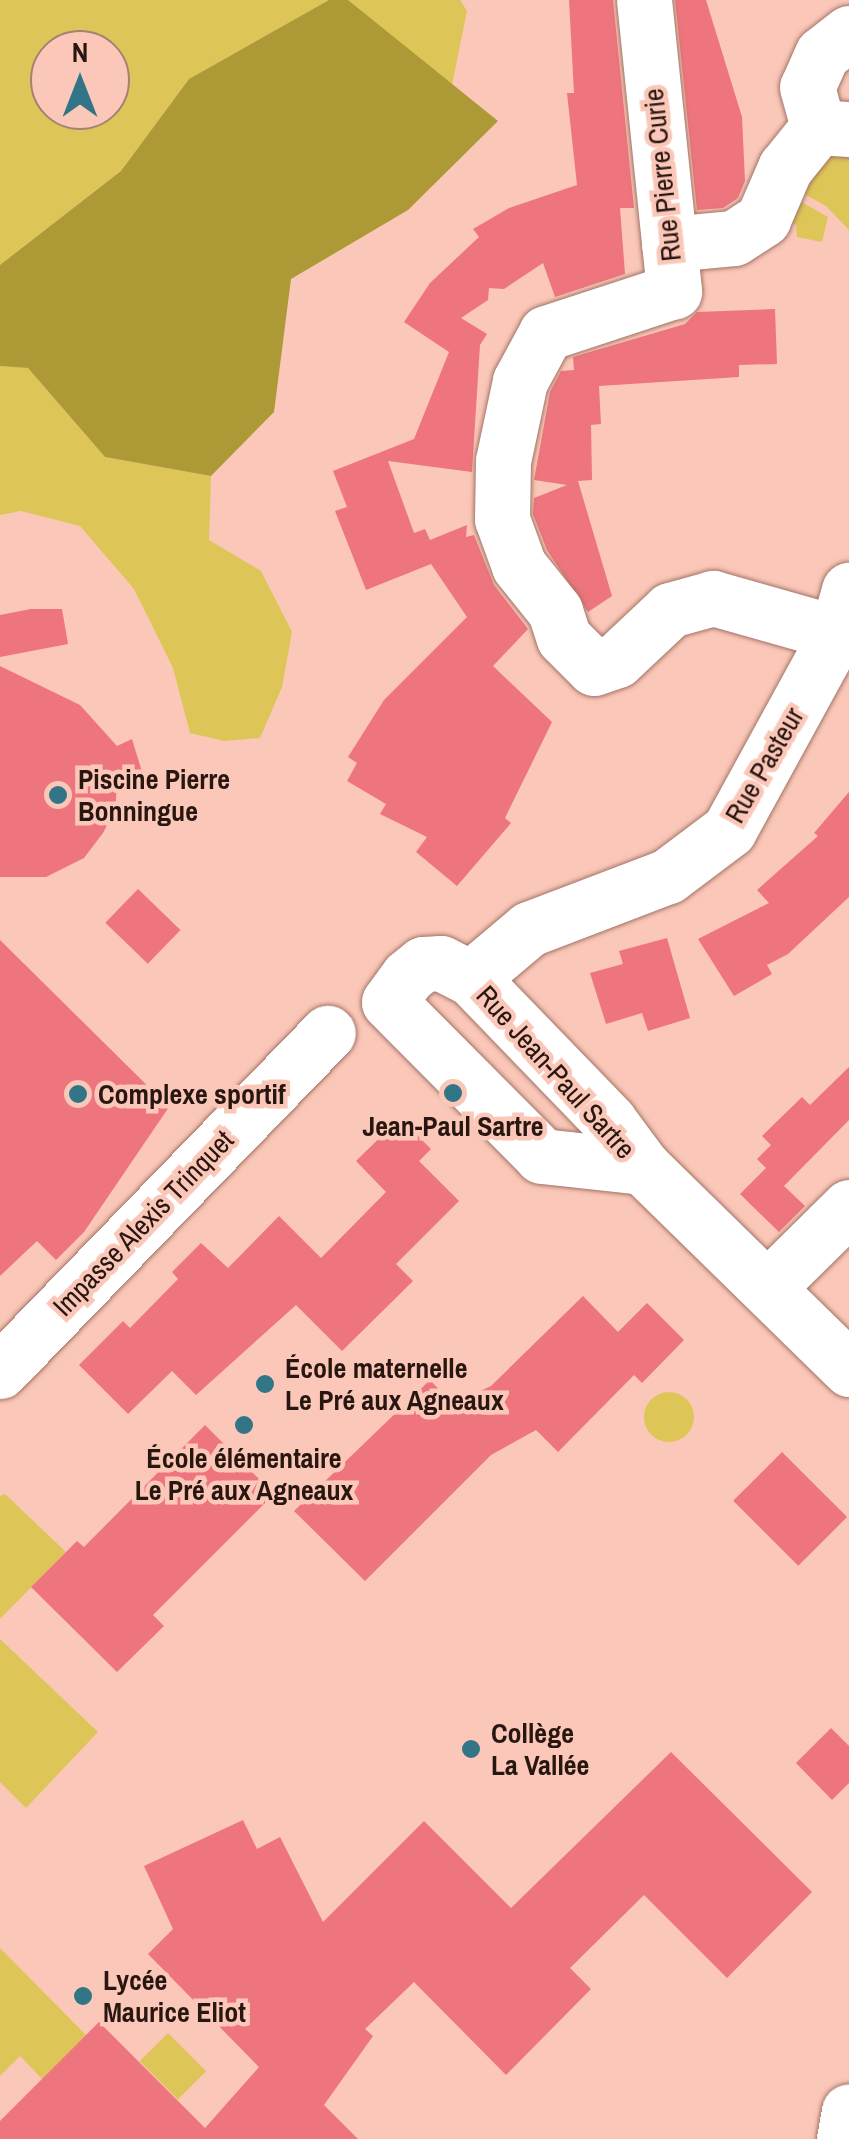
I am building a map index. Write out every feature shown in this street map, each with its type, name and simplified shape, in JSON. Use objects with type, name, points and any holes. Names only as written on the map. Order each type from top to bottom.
[{"type":"street","name":"Rue Pierre Curie","points":[[644,0],[674,291],[546,333],[520,380],[501,497],[519,566],[555,611],[564,638],[594,668],[616,660],[670,610],[713,598],[843,612]]},
{"type":"street","points":[[669,244],[734,238],[763,219],[785,168],[834,128],[807,87],[822,54],[849,33]]},
{"type":"street","name":"Rue Pasteur","points":[[471,978],[530,928],[668,876],[728,830],[843,612]]},
{"type":"street","name":"Rue Jean-Paul Sartre","points":[[643,1167],[542,1156],[389,1002],[423,964],[441,963],[471,978],[608,1121],[643,1167],[849,1369]]},
{"type":"street","name":"Impasse Alexis Trinquet","points":[[0,1370],[328,1033]]},
{"type":"street","points":[[768,1287],[849,1207]]},
{"type":"shaded area","points":[[0,0],[329,0],[189,79],[121,171],[0,265]]},
{"type":"shaded area","points":[[329,0],[348,0],[498,121],[408,210],[291,279],[274,412],[211,476],[105,457],[28,368],[0,366],[0,265],[121,171],[189,79]]},
{"type":"shaded area","points":[[348,0],[460,0],[467,11],[452,85]]},
{"type":"shaded area","points":[[849,144],[849,230],[826,206],[788,185]]},
{"type":"shaded area","points":[[784,192],[828,217],[822,242],[797,237],[796,224],[787,225]]},
{"type":"shaded area","points":[[0,366],[28,368],[105,457],[211,476],[209,540],[261,571],[292,632],[282,687],[260,738],[224,741],[190,733],[173,668],[134,589],[80,526],[21,511],[0,515]]},
{"type":"shaded area","points":[[669,1392],[687,1399],[694,1417],[687,1435],[669,1442],[651,1435],[644,1417],[651,1399]]},
{"type":"shaded area","points":[[5,1494],[66,1552],[0,1619],[0,1496]]},
{"type":"shaded area","points":[[0,1639],[98,1732],[26,1808],[0,1782]]},
{"type":"shaded area","points":[[0,1948],[86,2035],[42,2079],[20,2056],[0,2076]]},
{"type":"shaded area","points":[[168,2033],[206,2071],[178,2099],[140,2061]]},
{"type":"building","points":[[569,0],[613,0],[634,208],[620,208],[625,274],[555,297],[543,263],[504,289],[489,288],[488,300],[461,318],[487,334],[480,345],[472,472],[388,461],[414,533],[425,529],[430,540],[467,525],[466,537],[474,535],[494,585],[528,629],[493,666],[552,722],[505,818],[511,823],[457,886],[416,852],[427,837],[380,814],[386,804],[347,781],[357,763],[348,757],[384,700],[467,617],[431,564],[366,590],[335,511],[347,507],[333,471],[414,439],[449,352],[404,322],[430,283],[479,237],[473,229],[509,208],[577,185],[567,93],[574,93]]},
{"type":"building","points":[[675,0],[706,0],[742,117],[745,181],[738,198],[723,208],[697,210]]},
{"type":"building","points":[[775,309],[777,364],[739,365],[739,377],[599,386],[601,424],[591,425],[592,480],[578,481],[612,596],[588,612],[547,550],[533,514],[534,498],[567,485],[534,480],[550,392],[561,371],[574,370],[573,357],[685,324],[697,312]]},
{"type":"building","points":[[62,609],[68,644],[0,657],[0,615]]},
{"type":"building","name":"Piscine Pierre Bonningue","points":[[0,666],[80,705],[117,746],[132,739],[143,775],[118,775],[115,810],[103,833],[84,858],[46,877],[0,877]]},
{"type":"building","points":[[849,792],[849,897],[788,954],[767,965],[772,974],[734,996],[698,939],[769,903],[757,890],[818,836],[814,833]]},
{"type":"building","points":[[138,889],[180,930],[148,964],[105,923]]},
{"type":"building","points":[[667,938],[690,1018],[648,1031],[642,1013],[606,1024],[590,973],[623,964],[619,951]]},
{"type":"building","name":"Complexe sportif","points":[[0,940],[169,1107],[84,1232],[56,1260],[37,1241],[0,1276]]},
{"type":"building","points":[[849,1067],[849,1120],[784,1186],[805,1206],[779,1232],[740,1194],[766,1168],[757,1159],[771,1145],[762,1136],[802,1097],[810,1105]]},
{"type":"building","points":[[400,1118],[431,1149],[419,1161],[459,1201],[396,1264],[413,1281],[342,1351],[296,1305],[196,1395],[172,1371],[128,1414],[79,1365],[123,1321],[130,1328],[178,1279],[172,1272],[201,1243],[228,1268],[279,1216],[321,1258],[386,1192],[356,1161]]},
{"type":"building","points":[[583,1296],[618,1332],[647,1303],[684,1340],[642,1383],[634,1375],[558,1452],[536,1430],[491,1455],[365,1581],[294,1511],[430,1380],[453,1404],[491,1386]]},
{"type":"building","points":[[205,1425],[274,1494],[153,1615],[164,1626],[117,1672],[31,1587],[77,1541],[84,1547]]},
{"type":"building","points":[[782,1452],[847,1517],[798,1566],[733,1501]]},
{"type":"building","points":[[831,1728],[849,1746],[849,1783],[832,1800],[796,1763]]},
{"type":"building","points":[[671,1752],[812,1892],[727,1978],[644,1895],[570,1968],[591,1989],[506,2075],[414,1982],[365,2029],[373,2036],[324,2105],[358,2139],[0,2139],[0,2121],[99,2022],[205,2128],[259,2067],[148,1954],[173,1929],[144,1866],[243,1820],[257,1849],[280,1837],[323,1922],[424,1821],[511,1908]]},
{"type":"place","name":"Piscine Pierre Bonningue","points":[[58,795]]},
{"type":"place","name":"Jean-Paul Sartre","points":[[453,1093]]},
{"type":"place","name":"Complexe sportif","points":[[78,1094]]},
{"type":"place","name":"École maternelle Le Pré aux Agneaux","points":[[265,1384]]},
{"type":"place","name":"École élémentaire Le Pré aux Agneaux","points":[[244,1425]]},
{"type":"place","name":"Collège La Vallée","points":[[471,1749]]},
{"type":"place","name":"Lycée Maurice Eliot","points":[[83,1996]]}]
